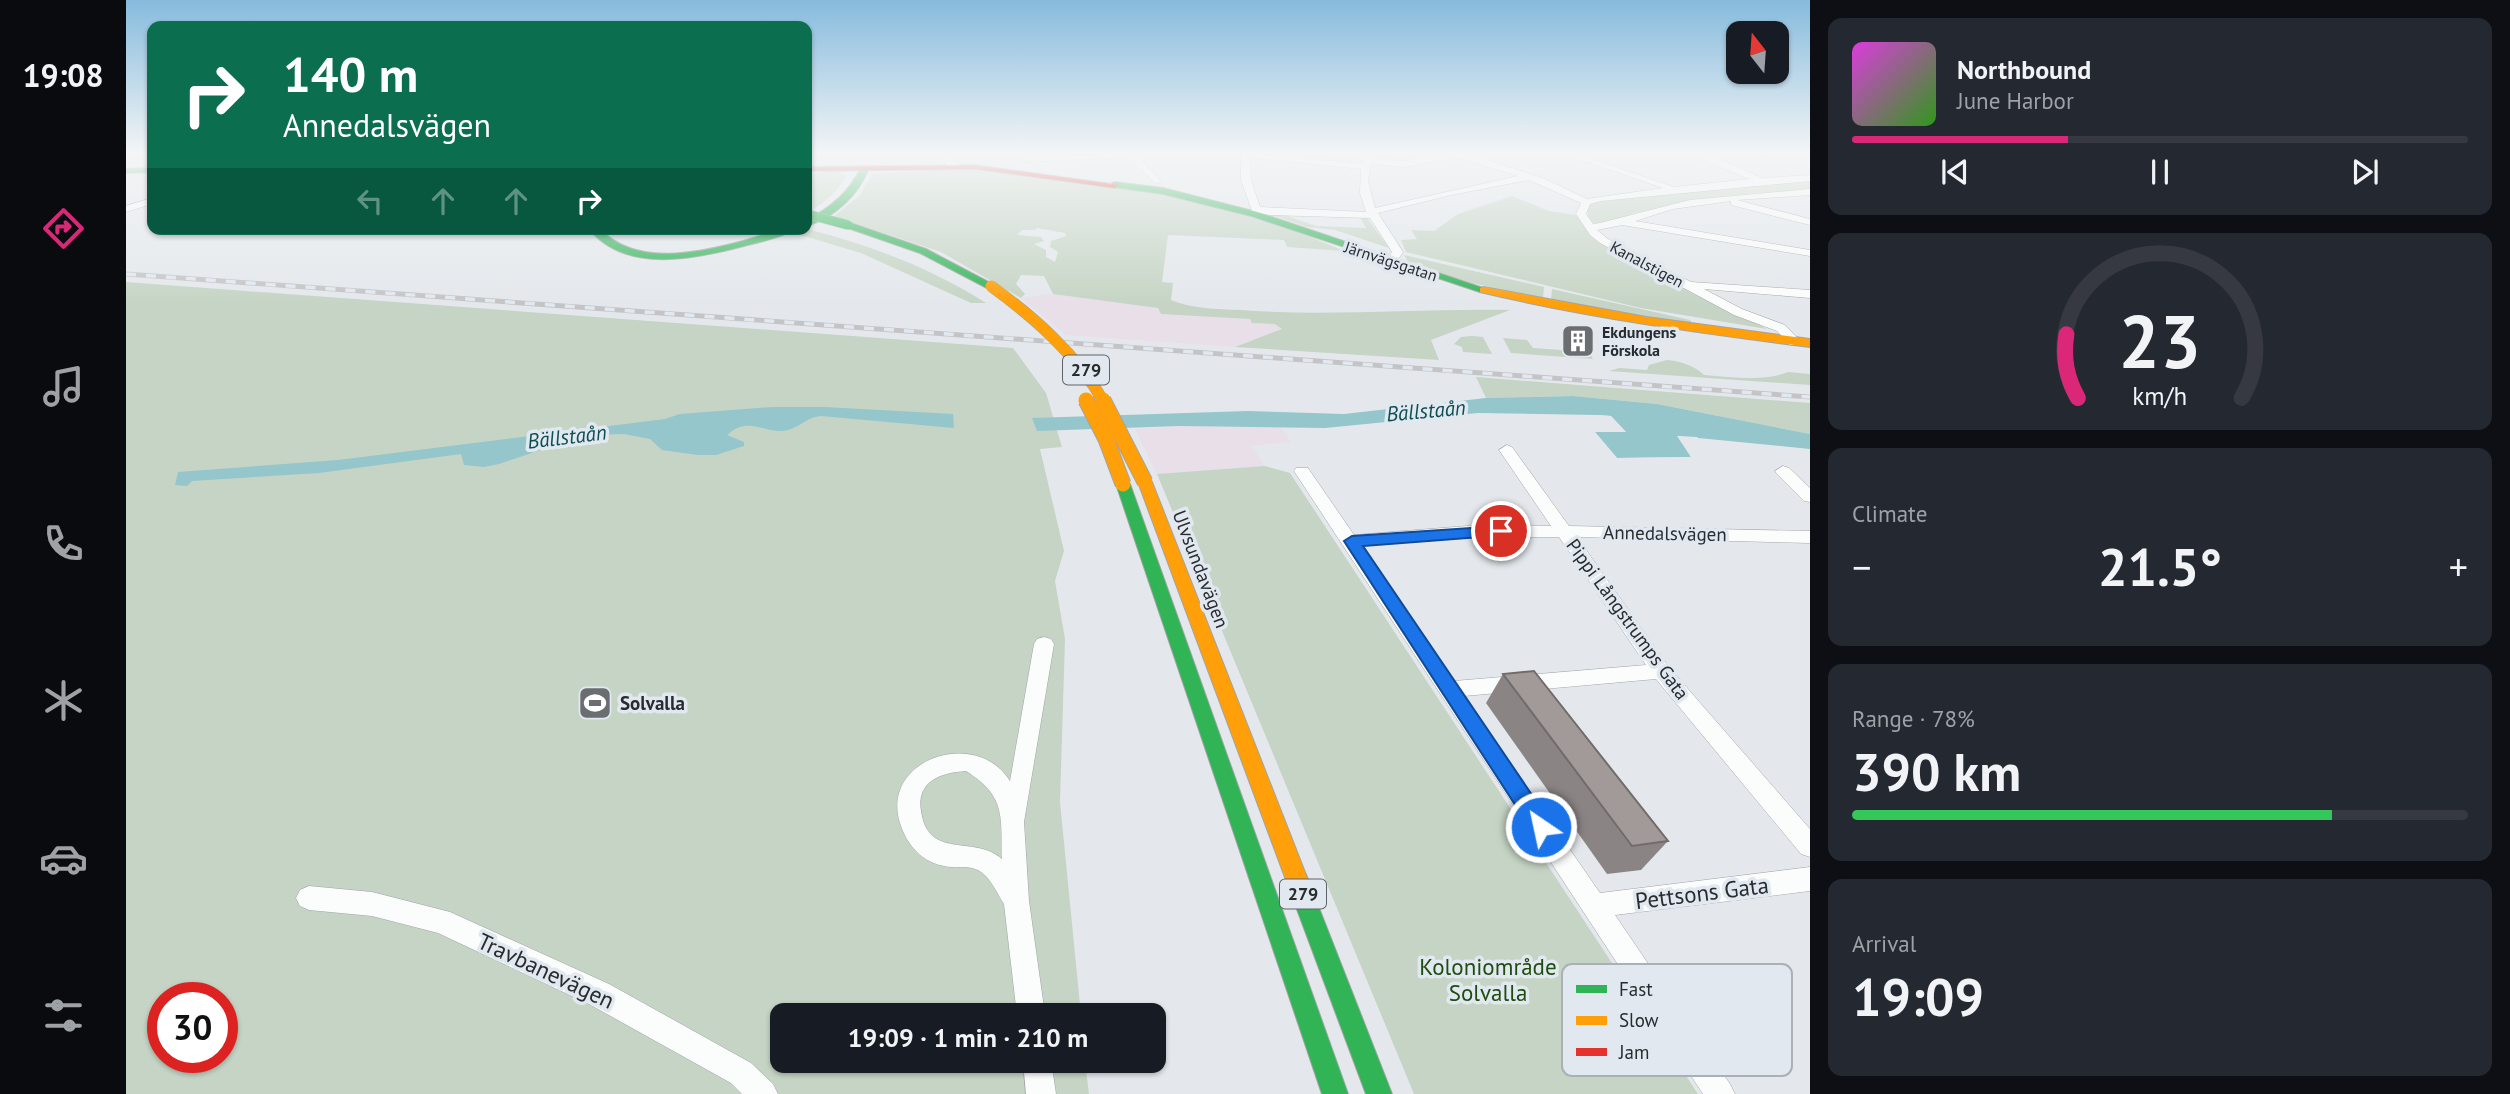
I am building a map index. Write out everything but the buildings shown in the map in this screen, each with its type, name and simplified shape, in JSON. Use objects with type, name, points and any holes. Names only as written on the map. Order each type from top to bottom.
[{"type":"main road","points":[[812,216],[839,203]]},
{"type":"main road","name":"Järnvägsgatan","points":[[1215,203],[1473,287],[1548,304],[1698,330],[1803,342]]},
{"type":"main road","name":"Ulvsundavägen","points":[[812,220],[841,227],[985,288],[1038,320],[1081,363],[1111,407],[1145,482],[1380,1094]]},
{"type":"main road","points":[[600,235],[618,248],[666,255],[718,249],[769,235]]},
{"type":"main road","points":[[622,235],[630,244],[670,249],[711,245],[750,235]]},
{"type":"main road","name":"Ulvsundavägen","points":[[985,288],[1024,324],[1073,378],[1106,439],[1335,1094]]},
{"type":"street","points":[[126,209],[145,203]]},
{"type":"street","points":[[1254,203],[1256,209],[1261,211],[1345,214],[1372,213],[1410,203]]},
{"type":"street","points":[[1368,203],[1398,252],[1391,261]]},
{"type":"street","points":[[1586,203],[1581,214],[1589,227]]},
{"type":"street","name":"Kanalstigen","points":[[1589,227],[1609,227],[1646,212],[1690,203]]},
{"type":"street","points":[[1737,203],[1810,222]]},
{"type":"street","points":[[1623,222],[1810,253]]},
{"type":"street","name":"Kanalstigen","points":[[1589,227],[1604,241],[1738,312],[1781,328],[1803,342]]},
{"type":"street","points":[[1685,284],[1810,294]]},
{"type":"street","name":"Pippi Långstrumps Gata","points":[[1507,450],[1661,671],[1810,846]]},
{"type":"street","points":[[1302,471],[1352,541],[1633,964]]},
{"type":"street","points":[[1783,471],[1810,497]]},
{"type":"street","name":"Annedalsvägen","points":[[1352,541],[1479,531],[1810,537]]},
{"type":"street","points":[[1013,828],[1044,644]]},
{"type":"street","points":[[1449,689],[1661,671]]},
{"type":"street","points":[[1016,901],[997,871],[980,858],[945,856],[930,850],[918,837],[908,810],[912,787],[921,775],[935,765],[969,761],[995,777],[1009,801],[1013,828],[1016,901],[1029,1003]]},
{"type":"street","name":"Pettsons Gata","points":[[1594,906],[1810,879]]},
{"type":"street","name":"Travbanevägen","points":[[309,898],[372,904],[441,921],[599,994],[741,1073],[763,1094]]},
{"type":"street","points":[[1039,1073],[1041,1094]]},
{"type":"street","points":[[1708,1076],[1720,1094]]},
{"type":"shaded area","points":[[1053,294],[1158,308],[1162,314],[1250,319],[1252,323],[1275,324],[1283,329],[1235,347],[1066,335],[1021,298]]},
{"type":"shaded area","points":[[1179,426],[1281,427],[1291,442],[1251,446],[1265,466],[1157,474],[1135,429]]},
{"type":"green space","points":[[812,203],[822,203],[812,210]]},
{"type":"green space","points":[[850,203],[1202,203],[1294,230],[1344,251],[1287,247],[1284,240],[1168,235],[1162,282],[1173,283],[1171,300],[1213,309],[1274,312],[1510,310],[1431,340],[1439,360],[1235,347],[1282,329],[1275,324],[1252,323],[1250,319],[1161,314],[1158,308],[1053,294],[1044,276],[1021,275],[1016,284],[1025,294],[1021,298],[941,252],[834,216]],"holes":[[[1037,228],[1065,233],[1066,236],[1051,241],[1050,247],[1058,252],[1055,262],[1046,257],[1046,250],[1034,244],[1044,241],[1041,237],[1017,235],[1022,230]]]},
{"type":"green space","points":[[1491,203],[1529,203],[1549,211],[1576,215],[1593,236],[1767,329],[1641,308],[1406,252],[1401,240],[1417,239],[1411,230],[1434,231],[1458,214]]},
{"type":"green space","points":[[1686,203],[1634,213],[1602,225],[1588,221],[1588,205]]},
{"type":"green space","points":[[1266,213],[1282,214],[1316,226],[1366,228],[1360,217],[1367,218],[1389,248],[1335,230],[1307,227]]},
{"type":"green space","points":[[812,230],[854,242],[944,279],[986,303],[971,303],[861,253],[801,235],[812,235]]},
{"type":"green space","points":[[1404,255],[1544,287],[1543,298],[1472,283],[1408,262]]},
{"type":"green space","name":"Solvalla","points":[[126,282],[1013,348],[1046,393],[1062,447],[1040,449],[1064,551],[1055,581],[1065,639],[1060,802],[1080,1003],[770,1003],[770,1073],[1086,1073],[1089,1094],[126,1094]]},
{"type":"green space","points":[[1552,289],[1690,320],[1693,325],[1551,300]]},
{"type":"green space","points":[[1461,337],[1483,337],[1492,354],[1463,352],[1462,347],[1454,344]]},
{"type":"green space","points":[[1503,338],[1527,340],[1533,348],[1589,352],[1593,359],[1511,353]]},
{"type":"green space","points":[[1667,360],[1687,364],[1704,375],[1748,378],[1769,377],[1788,372],[1810,374],[1810,385],[1609,371],[1619,368],[1647,370],[1649,365]]},
{"type":"green space","points":[[1476,377],[1810,403],[1810,434],[1657,404],[1573,396],[1486,398]]},
{"type":"green space","name":"Koloniområde Solvalla","points":[[1265,466],[1290,473],[1613,964],[1562,964],[1562,1076],[1686,1076],[1698,1094],[1414,1094],[1157,474]]},
{"type":"water","name":"Bällstaån","points":[[1573,396],[1657,404],[1810,434],[1810,449],[1678,436],[1691,457],[1617,458],[1594,431],[1625,431],[1611,416],[1598,415],[1478,413],[1325,428],[1179,426],[1037,431],[1032,418],[1248,411],[1344,414],[1486,398]]},
{"type":"water","name":"Bällstaån","points":[[772,407],[953,414],[954,428],[821,416],[783,431],[752,426],[735,429],[727,435],[744,442],[744,446],[716,455],[662,450],[650,439],[624,434],[593,435],[484,467],[464,465],[461,454],[319,473],[192,481],[187,486],[175,485],[178,472],[338,460],[665,419],[680,414]]},
{"type":"pier","points":[[1598,415],[1611,416],[1626,432],[1595,432],[1617,458],[1691,457],[1677,436],[1697,437],[1701,441],[1684,440],[1695,456],[1692,461],[1616,461],[1591,431],[1594,428],[1618,428]]},
{"type":"railway","points":[[126,274],[1810,397]]},
{"type":"traffic: fast","points":[[812,220],[840,203]]},
{"type":"traffic: fast","points":[[1211,203],[1254,214],[1484,290]]},
{"type":"traffic: fast","points":[[812,215],[848,225]]},
{"type":"traffic: fast","points":[[848,225],[923,251],[991,286]]},
{"type":"traffic: fast","points":[[600,235],[610,244],[629,252],[651,256],[700,253],[772,235]]},
{"type":"traffic: fast","points":[[1123,484],[1335,1094]]},
{"type":"traffic: fast","points":[[1297,880],[1379,1094]]},
{"type":"traffic: slow","points":[[991,286],[1043,327],[1084,372],[1116,422],[1145,482]]},
{"type":"traffic: slow","points":[[1484,290],[1646,321],[1810,343]]},
{"type":"traffic: slow","points":[[1086,400],[1106,439],[1123,484]]},
{"type":"traffic: slow","points":[[1145,482],[1297,880]]},
{"type":"place","name":"Ekdungens Förskola","points":[[1578,341]]},
{"type":"place","name":"Solvalla","points":[[595,703]]},
{"type":"route","points":[[1501,531],[1352,541],[1541,827]]}]
